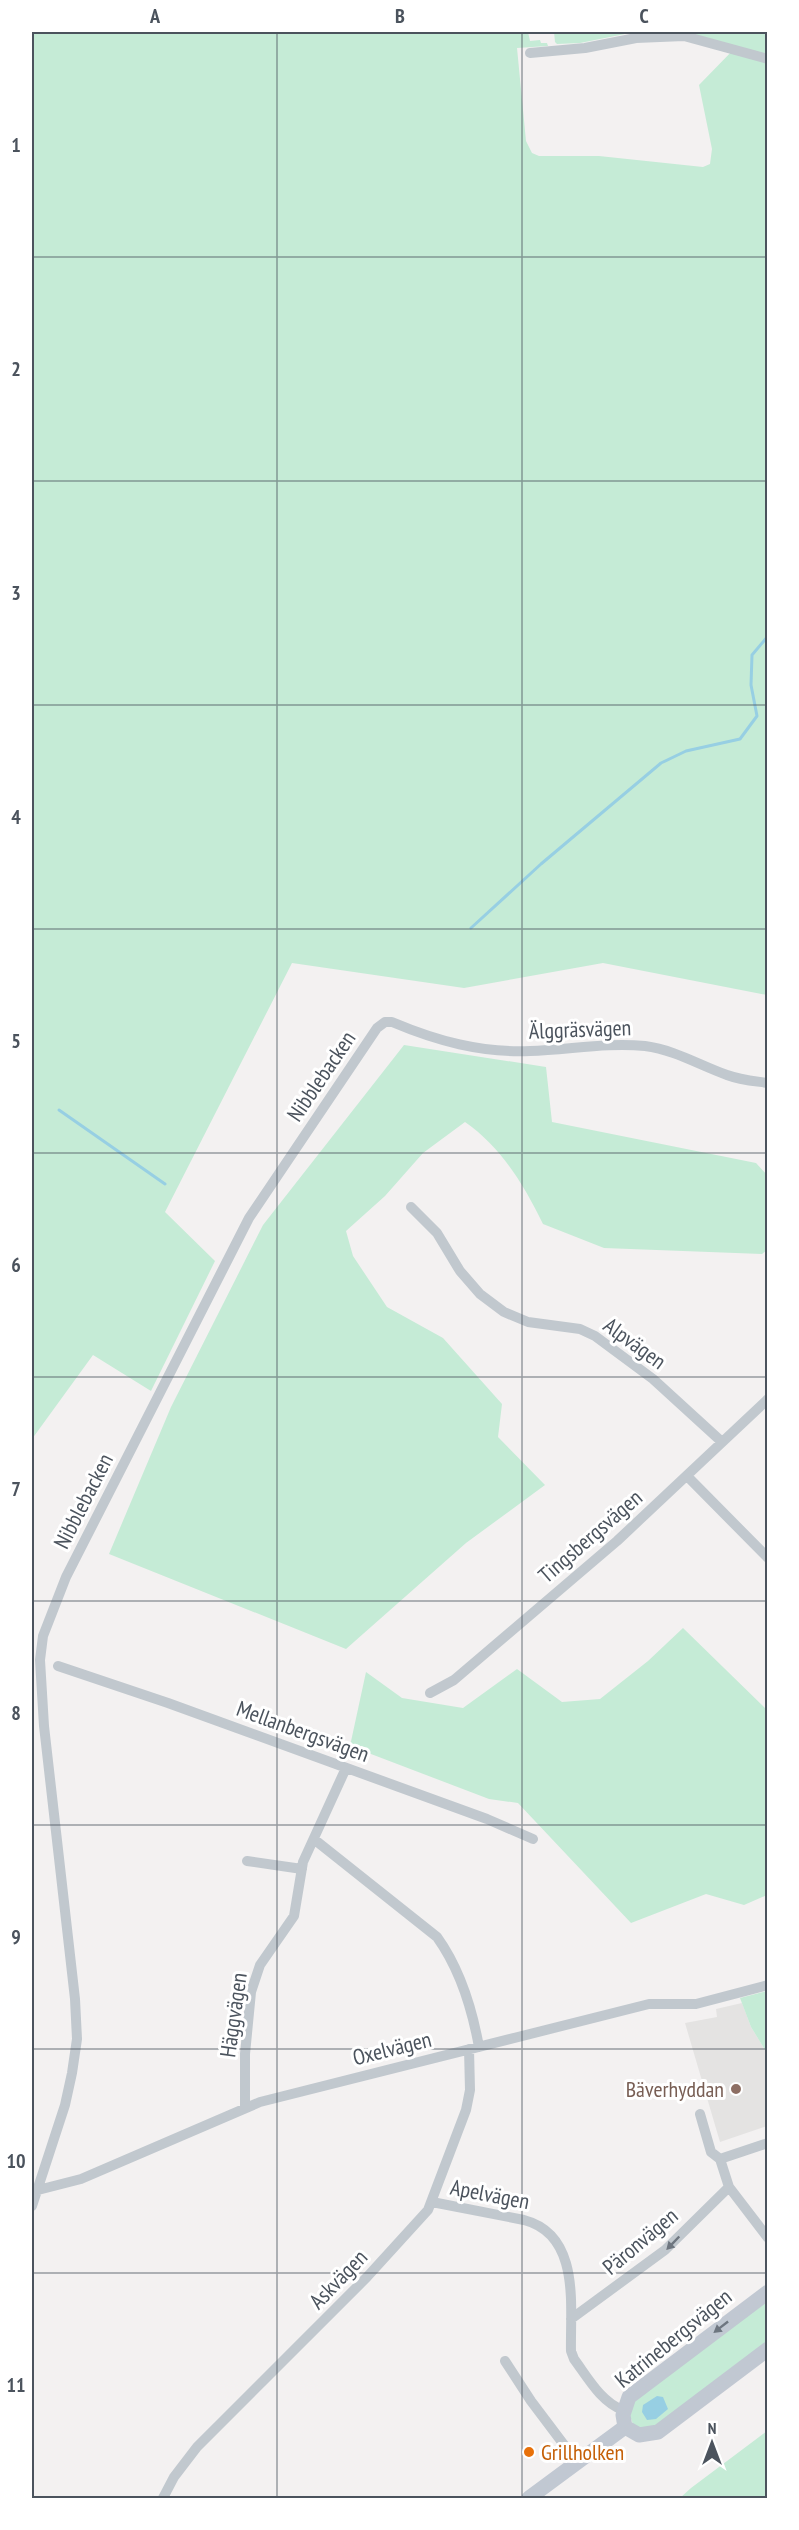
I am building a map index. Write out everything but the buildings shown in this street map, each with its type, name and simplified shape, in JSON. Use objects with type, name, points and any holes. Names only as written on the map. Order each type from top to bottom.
[{"type":"street","points":[[530,53],[585,48],[657,36],[684,36],[768,59]]},
{"type":"street","name":"Nibblebacken","points":[[32,2206],[65,2105],[77,2039],[75,1999],[44,1726],[40,1660],[43,1636],[66,1577],[249,1218],[377,1028],[385,1022],[392,1022]]},
{"type":"street","name":"Älggräsvägen","points":[[392,1022],[424,1035],[486,1050],[528,1051],[621,1045],[645,1046],[680,1055],[739,1079],[768,1083]]},
{"type":"street","name":"Alpvägen","points":[[411,1207],[438,1233],[460,1271],[480,1294],[504,1312],[528,1322],[580,1329],[595,1336],[653,1379],[722,1442]]},
{"type":"street","name":"Tingsbergsvägen","points":[[430,1693],[454,1680],[616,1541],[768,1399]]},
{"type":"street","points":[[687,1476],[768,1558]]},
{"type":"street","points":[[32,1638],[43,1636]]},
{"type":"street","name":"Mellanbergsvägen","points":[[58,1666],[168,1703],[487,1819],[533,1839]]},
{"type":"street","name":"Häggvägen","points":[[245,2107],[245,2054],[251,1992],[260,1965],[294,1916],[302,1869],[346,1768]]},
{"type":"street","name":"Askvägen","points":[[163,2499],[179,2469],[197,2447],[419,2222],[432,2202],[466,2110],[474,2048],[462,1983],[453,1961],[437,1937],[315,1840]]},
{"type":"street","points":[[247,1861],[302,1869]]},
{"type":"street","name":"Oxelvägen","points":[[38,2190],[81,2179],[245,2107],[649,2004],[696,2004],[768,1985]]},
{"type":"street","points":[[700,2114],[711,2152],[720,2159],[729,2187],[768,2238]]},
{"type":"street","points":[[720,2159],[768,2143]]},
{"type":"street","name":"Päronvägen","points":[[571,2319],[665,2250],[729,2187]]},
{"type":"street","name":"Apelvägen","points":[[432,2202],[537,2223],[547,2232],[566,2263],[571,2287],[571,2351],[574,2359],[605,2400],[613,2407],[623,2410]]},
{"type":"street","name":"Katrinebergsvägen","points":[[625,2427],[622,2420],[623,2410],[629,2397],[768,2292]]},
{"type":"street","points":[[530,2499],[625,2427],[639,2435],[653,2435],[658,2432],[768,2349]]},
{"type":"street","points":[[505,2361],[531,2401],[577,2462]]},
{"type":"shaded area","name":"Bäverhyddan","points":[[742,2003],[751,2027],[767,2053],[767,2126],[720,2142],[685,2023],[717,2017],[716,2009]]},
{"type":"green space","points":[[32,32],[528,32],[530,41],[540,40],[548,46],[517,48],[526,141],[532,153],[539,156],[599,156],[703,167],[710,164],[712,149],[699,85],[736,47],[687,33],[662,32],[767,32],[767,995],[603,963],[464,988],[292,963],[165,1212],[215,1261],[151,1391],[93,1355],[32,1439]]},
{"type":"green space","points":[[554,32],[631,32],[580,43],[557,44]]},
{"type":"green space","points":[[404,1045],[546,1067],[552,1122],[756,1163],[767,1175],[767,1250],[762,1254],[604,1248],[543,1224],[528,1195],[510,1168],[490,1143],[465,1122],[423,1153],[385,1196],[346,1231],[353,1256],[387,1307],[443,1338],[502,1404],[498,1437],[545,1485],[466,1543],[346,1649],[109,1554],[171,1407],[263,1225]]},
{"type":"green space","points":[[683,1628],[767,1710],[767,1895],[744,1905],[706,1894],[631,1923],[518,1803],[489,1799],[350,1746],[366,1672],[402,1698],[463,1708],[517,1669],[562,1702],[600,1699],[648,1661]]},
{"type":"green space","points":[[768,1991],[767,2053],[751,2027],[740,1998]]},
{"type":"green space","points":[[767,2297],[767,2343],[657,2427],[642,2430],[633,2424],[630,2416],[634,2402]]},
{"type":"green space","points":[[767,2431],[767,2498],[680,2498],[691,2488]]},
{"type":"water","points":[[657,2396],[663,2397],[668,2409],[656,2419],[647,2420],[642,2412],[643,2405]]},
{"type":"waterway","points":[[471,928],[541,864],[661,763],[686,751],[740,739],[757,716],[751,685],[752,655],[768,636]]},
{"type":"waterway","points":[[59,1110],[165,1184]]},
{"type":"place","name":"Bäverhyddan","points":[[736,2089]]},
{"type":"place","name":"Grillholken","points":[[529,2452]]}]
